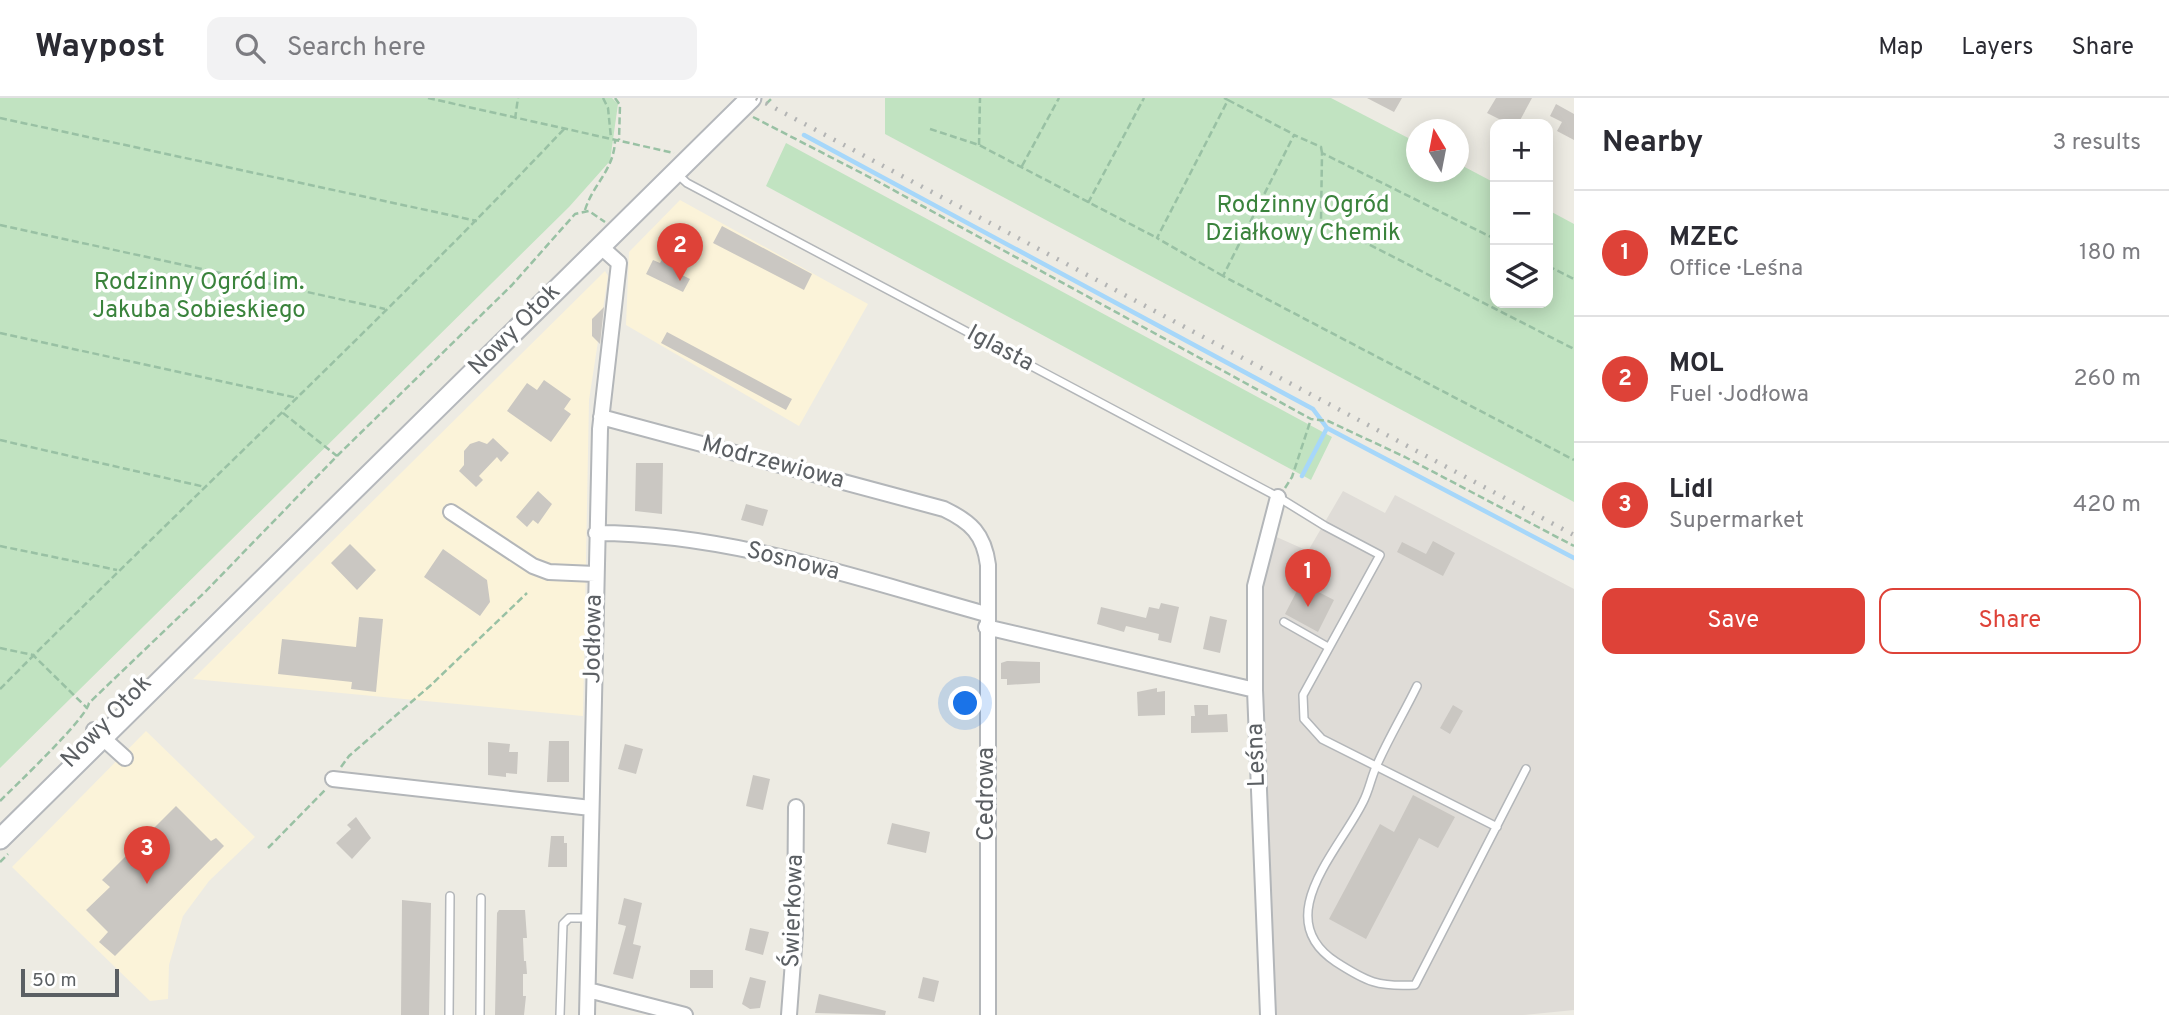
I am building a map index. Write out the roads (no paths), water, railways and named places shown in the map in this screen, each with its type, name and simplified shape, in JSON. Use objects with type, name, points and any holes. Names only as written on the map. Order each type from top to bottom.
[{"type":"main road","name":"Nowy Otok","points":[[0,839],[36,804],[99,734],[438,412],[681,167],[752,107]]},
{"type":"street","name":"Jodłowa","points":[[587,1015],[596,533],[601,417],[619,263],[600,246]]},
{"type":"street","name":"Modrzewiowa","points":[[601,417],[944,509]]},
{"type":"street","name":"Leśna","points":[[1268,1015],[1255,690],[1255,586],[1279,497]]},
{"type":"street","name":"Cedrowa","points":[[944,509],[965,520],[981,535],[988,565],[988,1015]]},
{"type":"street","points":[[451,512],[533,566],[549,572],[595,574]]},
{"type":"street","name":"Sosnowa","points":[[596,533],[697,539],[818,567],[986,620],[1255,690]]},
{"type":"street","points":[[99,734],[125,758]]},
{"type":"street","points":[[333,779],[590,808]]},
{"type":"street","name":"Świerkowa","points":[[789,1015],[795,934],[796,807]]},
{"type":"street","points":[[588,990],[685,1015]]},
{"type":"lane","name":"Iglasta","points":[[681,167],[687,183],[1279,497],[1325,526],[1380,555],[1328,647]]},
{"type":"lane","points":[[1284,622],[1328,647],[1303,695],[1304,719],[1322,738],[1497,827]]},
{"type":"lane","points":[[1417,686],[1376,766],[1364,801],[1312,888],[1308,925],[1315,946],[1365,981],[1384,987],[1415,985],[1526,769]]},
{"type":"lane","points":[[449,1015],[450,896]]},
{"type":"lane","points":[[480,1015],[481,898]]},
{"type":"lane","points":[[560,1015],[563,924],[569,918],[587,918]]},
{"type":"waterway","points":[[804,135],[1313,409],[1327,428],[1574,558]]},
{"type":"waterway","points":[[1302,476],[1327,428]]},
{"type":"railway","points":[[756,98],[1574,535]]},
{"type":"place","name":"MOL","points":[[680,281]]},
{"type":"place","name":"MZEC","points":[[1308,607]]},
{"type":"place","name":"Lidl","points":[[147,884]]},
{"type":"park label","name":"Rodzinny Ogród Działkowy Chemik","points":[[1303,220]]},
{"type":"park label","name":"Rodzinny Ogród im. Jakuba Sobieskiego","points":[[199,297]]}]
